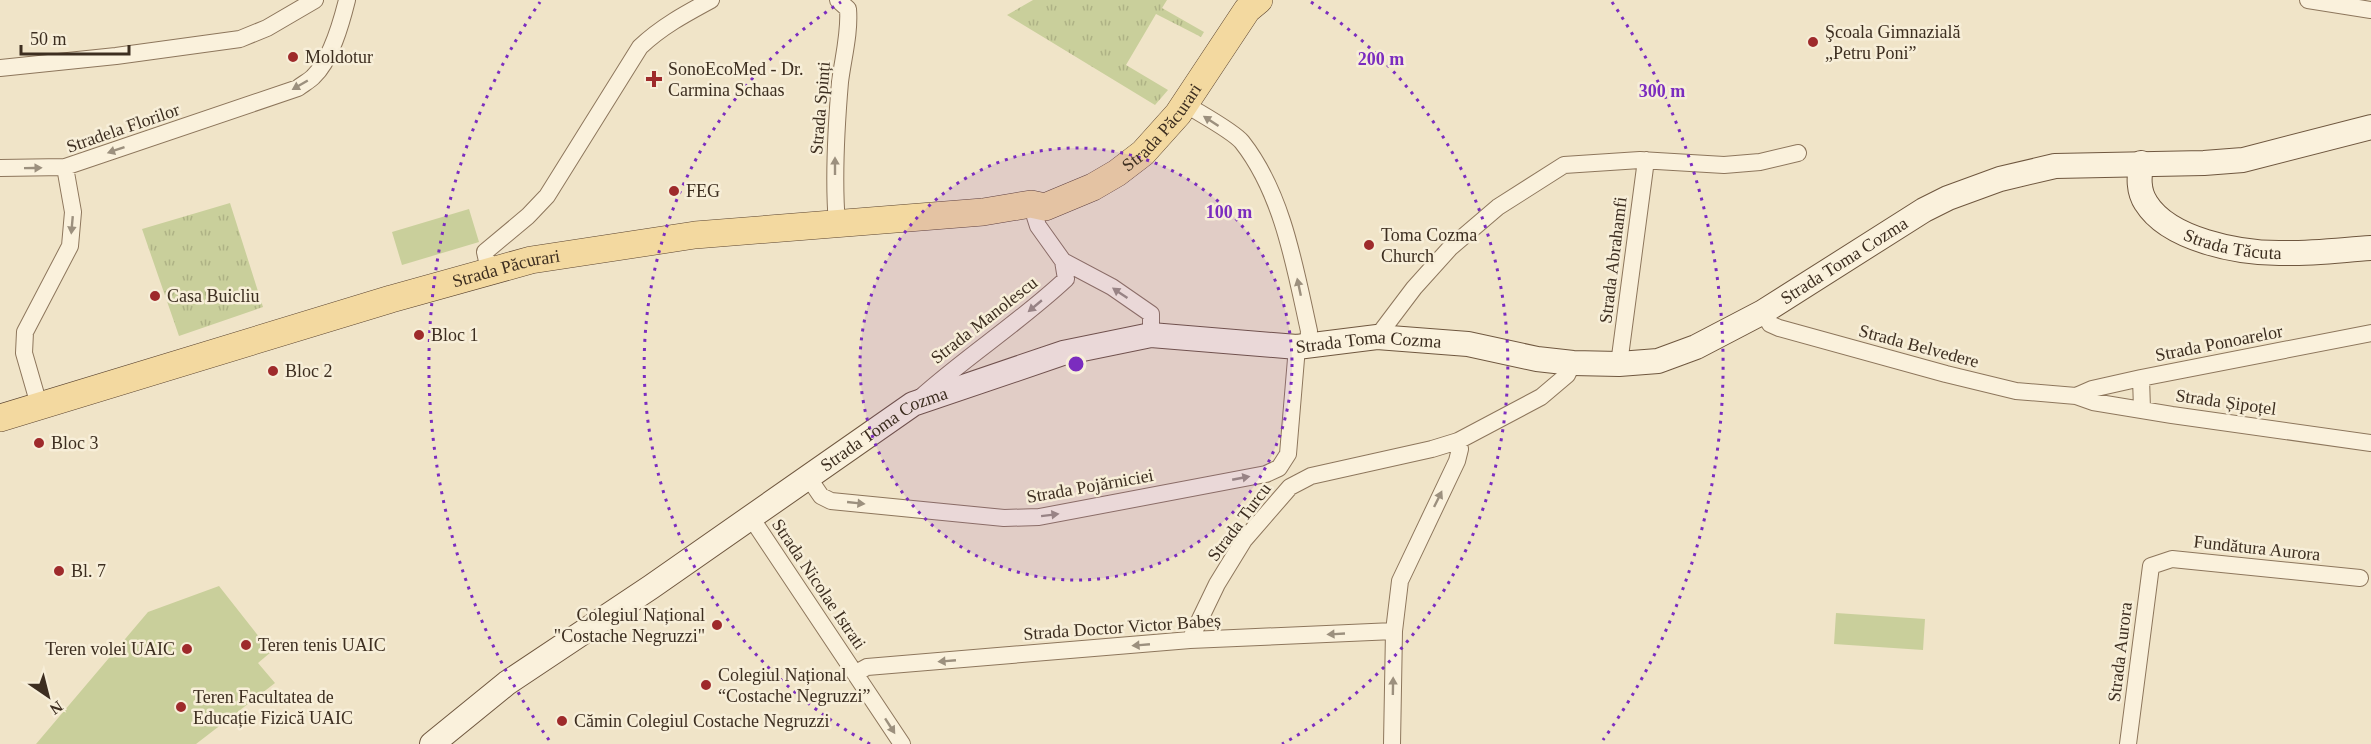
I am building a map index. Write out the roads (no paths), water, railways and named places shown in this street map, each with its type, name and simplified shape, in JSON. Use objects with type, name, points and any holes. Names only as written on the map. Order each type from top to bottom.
[{"type":"main road","name":"Strada Păcurari","points":[[1030,204],[1038,194],[1086,174],[1108,160],[1151,124],[1174,96],[1240,0]]},
{"type":"main road","name":"Strada Păcurari","points":[[0,418],[489,270],[548,256],[695,235],[983,212],[1030,204],[1045,207],[1093,187],[1117,173],[1143,153],[1185,104],[1247,10],[1259,0]]},
{"type":"street","points":[[0,68],[116,56],[240,39],[267,28],[315,0]]},
{"type":"street","name":"Stradela Florilor","points":[[39,405],[24,353],[25,332],[70,246],[74,212],[65,167],[298,88],[314,77],[323,63],[340,28],[346,0]]},
{"type":"street","points":[[489,270],[485,252],[528,216],[547,196],[640,47],[653,34],[675,19],[711,0]]},
{"type":"street","name":"Strada Spinți","points":[[837,224],[834,160],[840,81],[849,20],[848,9],[838,0]]},
{"type":"street","points":[[2308,0],[2371,10]]},
{"type":"street","points":[[1185,104],[1241,140],[1263,176],[1290,245],[1309,330],[1302,346],[1288,454],[1279,468],[1290,487]]},
{"type":"street","name":"Strada Toma Cozma","points":[[432,744],[507,683],[651,587],[913,404],[1063,353],[1151,335],[1302,346],[1377,337],[1468,344],[1573,363],[1619,364],[1658,361],[1714,339],[1762,312],[1924,210],[1948,198],[2000,179],[2055,166],[2243,160],[2371,127]]},
{"type":"street","points":[[1377,337],[1414,288],[1450,248],[1498,207],[1543,177],[1573,163],[1646,160],[1725,165],[1760,162],[1798,153]]},
{"type":"street","name":"Strada Abrahamfi","points":[[1619,364],[1646,160]]},
{"type":"street","name":"Strada Tăcuta","points":[[2141,164],[2139,180],[2141,193],[2155,215],[2178,230],[2206,242],[2237,249],[2280,254],[2371,248]]},
{"type":"street","points":[[0,168],[65,167]]},
{"type":"street","points":[[1030,204],[1038,226],[1063,261],[1112,287],[1151,314],[1151,335]]},
{"type":"street","name":"Strada Manolescu","points":[[913,404],[950,371],[1029,312],[1066,279],[1063,261]]},
{"type":"street","name":"Strada Belvedere","points":[[1762,312],[1770,324],[1779,328],[1946,374],[2016,391],[2076,396]]},
{"type":"street","name":"Strada Ponoarelor","points":[[2076,396],[2092,389],[2140,378],[2371,333]]},
{"type":"street","name":"Strada Turcu","points":[[1190,640],[1217,584],[1244,540],[1290,487],[1311,476],[1458,441],[1541,397],[1567,375],[1573,363]]},
{"type":"street","points":[[2140,378],[2142,409]]},
{"type":"street","name":"Strada Șipoțel","points":[[2076,396],[2093,402],[2371,443]]},
{"type":"street","points":[[1392,744],[1394,631],[1400,582],[1457,462],[1460,449],[1458,441]]},
{"type":"street","name":"Strada Pojărniciei","points":[[808,477],[821,496],[831,501],[1016,517],[1062,514],[1266,474],[1279,468]]},
{"type":"street","name":"Strada Nicolae Istrati","points":[[750,516],[902,744]]},
{"type":"street","name":"Fundătura Aurora","points":[[2151,566],[2172,559],[2360,578]]},
{"type":"street","name":"Strada Aurora","points":[[2128,744],[2151,566]]},
{"type":"street","name":"Strada Doctor Victor Babeș","points":[[856,674],[867,667],[1190,640],[1394,631]]},
{"type":"place","name":"Şcoala Gimnazială „Petru Poni”","points":[[1813,42]]},
{"type":"place","name":"Moldotur","points":[[293,57]]},
{"type":"place","name":"SonoEcoMed - Dr. Carmina Schaas","points":[[654,79]]},
{"type":"place","name":"FEG","points":[[674,191]]},
{"type":"place","name":"Toma Cozma Church","points":[[1369,245]]},
{"type":"place","name":"Casa Buicliu","points":[[155,296]]},
{"type":"place","name":"Bloc 1","points":[[419,335]]},
{"type":"place","name":"Bloc 2","points":[[273,371]]},
{"type":"place","name":"Bloc 3","points":[[39,443]]},
{"type":"place","name":"Bl. 7","points":[[59,571]]},
{"type":"place","name":"Colegiul Național \"Costache Negruzzi\"","points":[[717,625]]},
{"type":"place","name":"Teren tenis UAIC","points":[[246,645]]},
{"type":"place","name":"Teren volei UAIC","points":[[187,649]]},
{"type":"place","name":"Colegiul Național “Costache Negruzzi”","points":[[706,685]]},
{"type":"place","name":"Teren Facultatea de Educație Fizică UAIC","points":[[181,707]]},
{"type":"place","name":"Cămin Colegiul Costache Negruzzi","points":[[562,721]]}]
